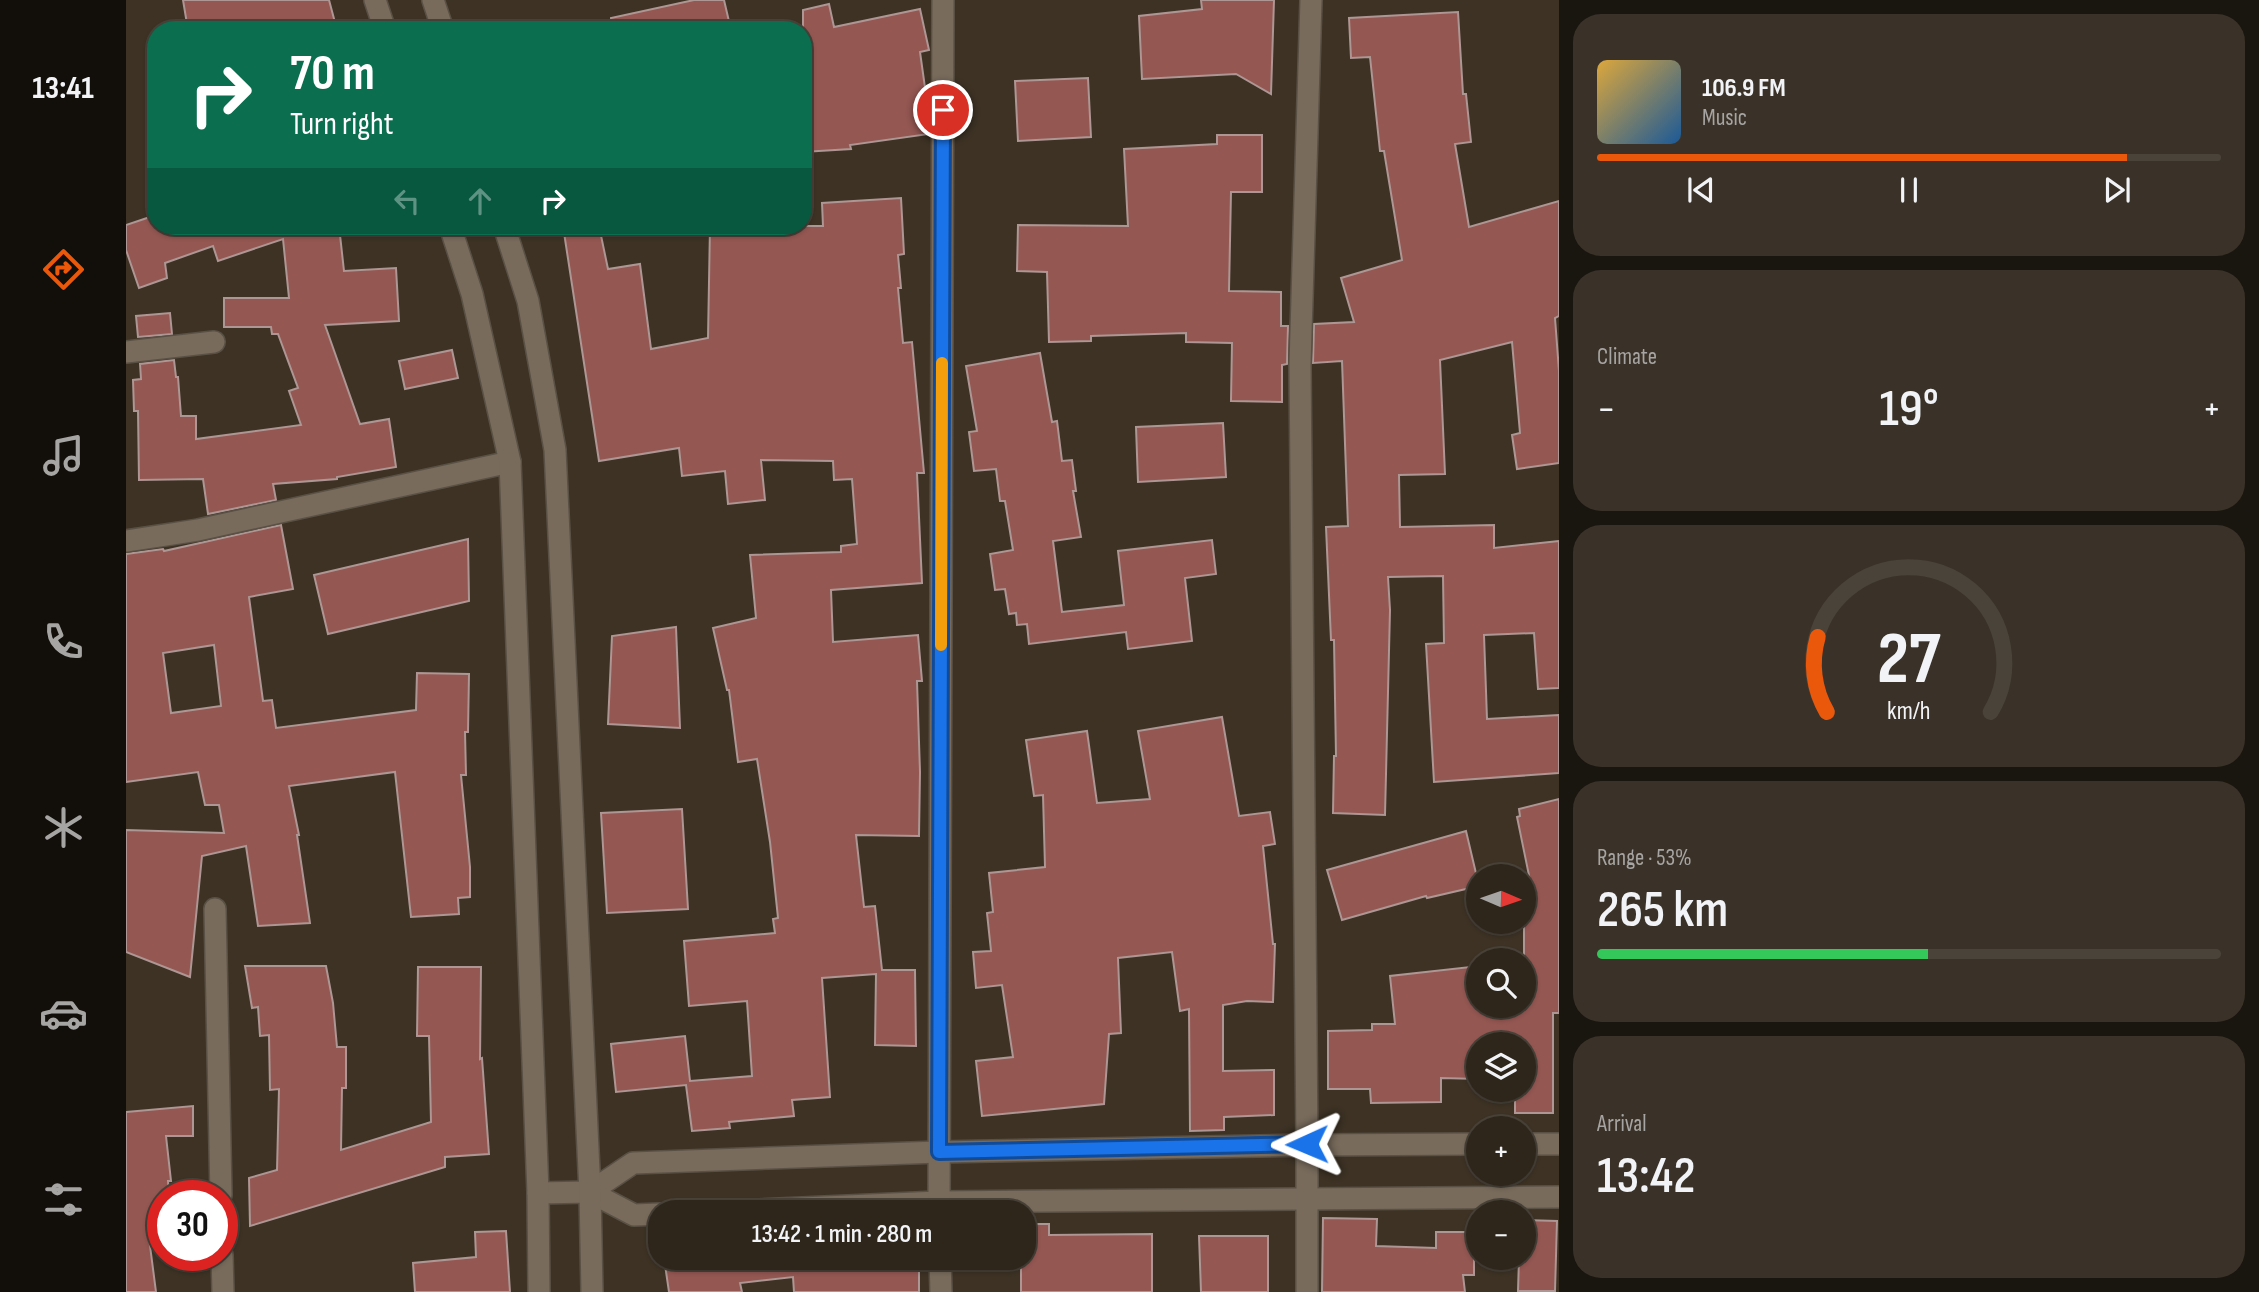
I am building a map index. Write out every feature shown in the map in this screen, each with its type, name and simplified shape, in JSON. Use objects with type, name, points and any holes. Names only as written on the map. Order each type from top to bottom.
[{"type":"street","points":[[375,0],[382,21]]},
{"type":"street","points":[[433,0],[440,21]]},
{"type":"street","points":[[939,1200],[943,0]]},
{"type":"street","points":[[1307,1292],[1300,365],[1311,0]]},
{"type":"street","points":[[453,235],[472,294],[510,462],[538,1193],[539,1292]]},
{"type":"street","points":[[507,235],[528,301],[555,450],[590,1192],[592,1292]]},
{"type":"street","points":[[126,352],[214,342]]},
{"type":"street","points":[[126,541],[198,530],[510,462]]},
{"type":"street","points":[[215,909],[221,1180]]},
{"type":"street","points":[[590,1192],[633,1163],[939,1152],[1307,1144],[1466,1144]]},
{"type":"street","points":[[1536,1144],[1559,1144]]},
{"type":"street","points":[[538,1193],[590,1192],[634,1215],[648,1214]]},
{"type":"street","points":[[1036,1205],[1306,1198],[1559,1197]]},
{"type":"street","points":[[940,1270],[941,1292]]},
{"type":"street","points":[[222,1271],[223,1292]]},
{"type":"building","points":[[183,0],[329,0],[335,21],[186,21]]},
{"type":"building","points":[[694,0],[724,0],[729,21],[611,21],[611,18]]},
{"type":"building","points":[[1201,0],[1274,0],[1271,94],[1236,74],[1142,79],[1139,16],[1202,9]]},
{"type":"building","points":[[829,4],[834,27],[920,9],[929,50],[920,52],[929,134],[850,145],[851,149],[812,151],[812,21],[803,21],[803,10]]},
{"type":"building","points":[[1458,12],[1463,94],[1466,94],[1471,142],[1455,144],[1469,227],[1559,201],[1559,316],[1555,318],[1559,371],[1559,463],[1517,469],[1512,435],[1520,433],[1512,342],[1440,360],[1445,474],[1399,475],[1400,527],[1494,525],[1494,548],[1559,541],[1559,688],[1538,689],[1534,633],[1484,635],[1487,719],[1559,715],[1559,773],[1434,782],[1426,644],[1444,643],[1443,576],[1388,577],[1390,610],[1385,815],[1333,813],[1336,756],[1334,640],[1331,640],[1326,527],[1348,526],[1342,361],[1313,363],[1314,324],[1354,322],[1341,278],[1402,260],[1384,151],[1380,151],[1370,57],[1351,58],[1349,18]]},
{"type":"building","points":[[1088,78],[1091,137],[1018,141],[1015,81]]},
{"type":"building","points":[[1217,135],[1262,135],[1262,192],[1231,192],[1229,291],[1281,292],[1281,326],[1288,326],[1287,364],[1282,365],[1282,402],[1231,401],[1232,343],[1186,342],[1186,333],[1091,336],[1091,341],[1049,342],[1047,272],[1017,271],[1018,225],[1128,226],[1124,149],[1217,144]]},
{"type":"building","points":[[901,198],[904,254],[898,255],[901,288],[898,288],[903,343],[912,342],[924,473],[917,473],[922,583],[831,590],[833,642],[918,635],[922,681],[917,681],[919,836],[856,835],[864,907],[875,906],[882,970],[915,970],[916,1046],[875,1045],[876,974],[822,978],[830,1097],[792,1100],[794,1116],[729,1122],[730,1128],[692,1131],[686,1085],[616,1092],[611,1044],[685,1036],[690,1081],[752,1076],[747,1001],[689,1006],[684,941],[775,933],[773,919],[778,918],[757,759],[738,762],[729,690],[713,628],[756,618],[750,555],[841,552],[841,546],[857,544],[852,479],[834,480],[833,461],[761,460],[765,500],[728,504],[725,471],[682,476],[679,448],[599,461],[564,235],[601,235],[608,269],[640,264],[651,349],[708,338],[710,235],[812,235],[812,226],[823,226],[822,203]]},
{"type":"building","points":[[147,218],[147,235],[340,235],[344,271],[396,268],[399,321],[325,325],[360,424],[389,419],[396,467],[337,479],[273,484],[276,500],[208,514],[203,479],[139,480],[138,411],[134,411],[133,380],[141,379],[140,364],[174,360],[181,416],[196,416],[196,439],[301,425],[289,391],[298,388],[278,334],[272,334],[271,327],[224,327],[224,298],[289,298],[283,239],[218,261],[213,246],[165,263],[167,278],[139,288],[126,250],[126,225]]},
{"type":"building","points":[[170,313],[172,334],[138,337],[136,316]]},
{"type":"building","points":[[452,350],[458,378],[405,389],[399,361]]},
{"type":"building","points":[[1040,353],[1052,422],[1057,421],[1062,461],[1072,460],[1076,491],[1073,491],[1081,537],[1053,541],[1062,612],[1124,605],[1118,551],[1212,540],[1216,574],[1185,578],[1192,641],[1128,649],[1126,632],[1029,644],[1027,624],[1017,625],[1016,613],[1009,614],[1005,589],[995,590],[990,554],[1013,550],[1005,501],[1000,501],[996,469],[974,471],[969,432],[977,431],[966,366]]},
{"type":"building","points":[[1223,423],[1226,477],[1138,482],[1136,427]]},
{"type":"building","points":[[281,525],[293,589],[249,597],[263,701],[272,700],[276,728],[416,710],[417,673],[469,674],[468,732],[465,732],[466,775],[461,775],[470,867],[470,897],[458,898],[459,914],[411,917],[395,772],[289,786],[299,835],[310,923],[258,926],[246,846],[202,856],[190,977],[126,952],[126,830],[224,833],[219,805],[205,805],[198,772],[126,782],[126,554],[164,551]],"holes":[[[214,645],[221,706],[171,713],[163,653]]]},
{"type":"building","points":[[468,539],[469,601],[328,634],[314,575]]},
{"type":"building","points":[[676,627],[680,728],[608,724],[612,636]]},
{"type":"building","points":[[1222,717],[1239,816],[1270,812],[1275,844],[1263,846],[1275,944],[1273,1002],[1247,1001],[1223,1005],[1223,1071],[1274,1070],[1274,1115],[1224,1117],[1224,1130],[1190,1131],[1189,1009],[1180,1011],[1172,952],[1118,958],[1121,1033],[1109,1034],[1104,1104],[982,1116],[976,1061],[1013,1057],[1002,985],[976,988],[973,952],[991,951],[987,913],[993,912],[989,873],[1045,867],[1043,795],[1034,796],[1026,740],[1087,731],[1097,803],[1150,799],[1138,731]]},
{"type":"building","points":[[1559,799],[1559,1013],[1553,1013],[1553,1113],[1515,1113],[1515,1102],[1536,1102],[1536,1032],[1466,1032],[1466,1079],[1441,1078],[1441,1102],[1371,1103],[1370,1089],[1328,1089],[1328,1031],[1372,1030],[1372,1024],[1395,1024],[1390,976],[1466,967],[1466,1018],[1536,1018],[1536,948],[1524,948],[1524,934],[1536,934],[1536,864],[1527,864],[1517,817],[1520,816],[1519,809]]},
{"type":"building","points":[[682,809],[688,909],[607,913],[601,813]]},
{"type":"building","points":[[1466,831],[1474,864],[1466,864],[1466,889],[1427,898],[1426,896],[1342,920],[1327,870]]},
{"type":"building","points":[[245,966],[326,966],[337,1047],[346,1047],[341,1150],[431,1122],[429,1036],[417,1036],[418,967],[481,967],[480,1059],[482,1058],[489,1154],[445,1157],[445,1167],[250,1226],[249,1178],[277,1170],[279,1089],[270,1090],[269,1035],[260,1036],[258,1007],[252,1008]]},
{"type":"building","points":[[193,1106],[193,1136],[166,1136],[171,1180],[147,1180],[147,1271],[153,1271],[156,1292],[126,1292],[126,1112]]},
{"type":"building","points":[[1323,1218],[1377,1219],[1376,1246],[1436,1248],[1436,1232],[1466,1232],[1466,1270],[1474,1270],[1474,1275],[1463,1275],[1465,1292],[1322,1292]]},
{"type":"building","points":[[1536,1220],[1557,1221],[1555,1291],[1518,1291],[1519,1270],[1536,1270]]},
{"type":"building","points":[[1036,1224],[1049,1224],[1049,1235],[1152,1234],[1152,1292],[1021,1292],[1021,1270],[1036,1270]]},
{"type":"building","points":[[506,1231],[510,1292],[415,1292],[413,1263],[476,1257],[475,1232]]},
{"type":"building","points":[[1199,1236],[1268,1236],[1268,1292],[1201,1292]]},
{"type":"building","points":[[666,1270],[919,1270],[919,1292],[794,1292],[793,1277],[740,1283],[742,1292],[669,1292]]},
{"type":"slow traffic","points":[[941,645],[942,363]]},
{"type":"route","points":[[943,110],[939,1152],[1307,1144]]}]
